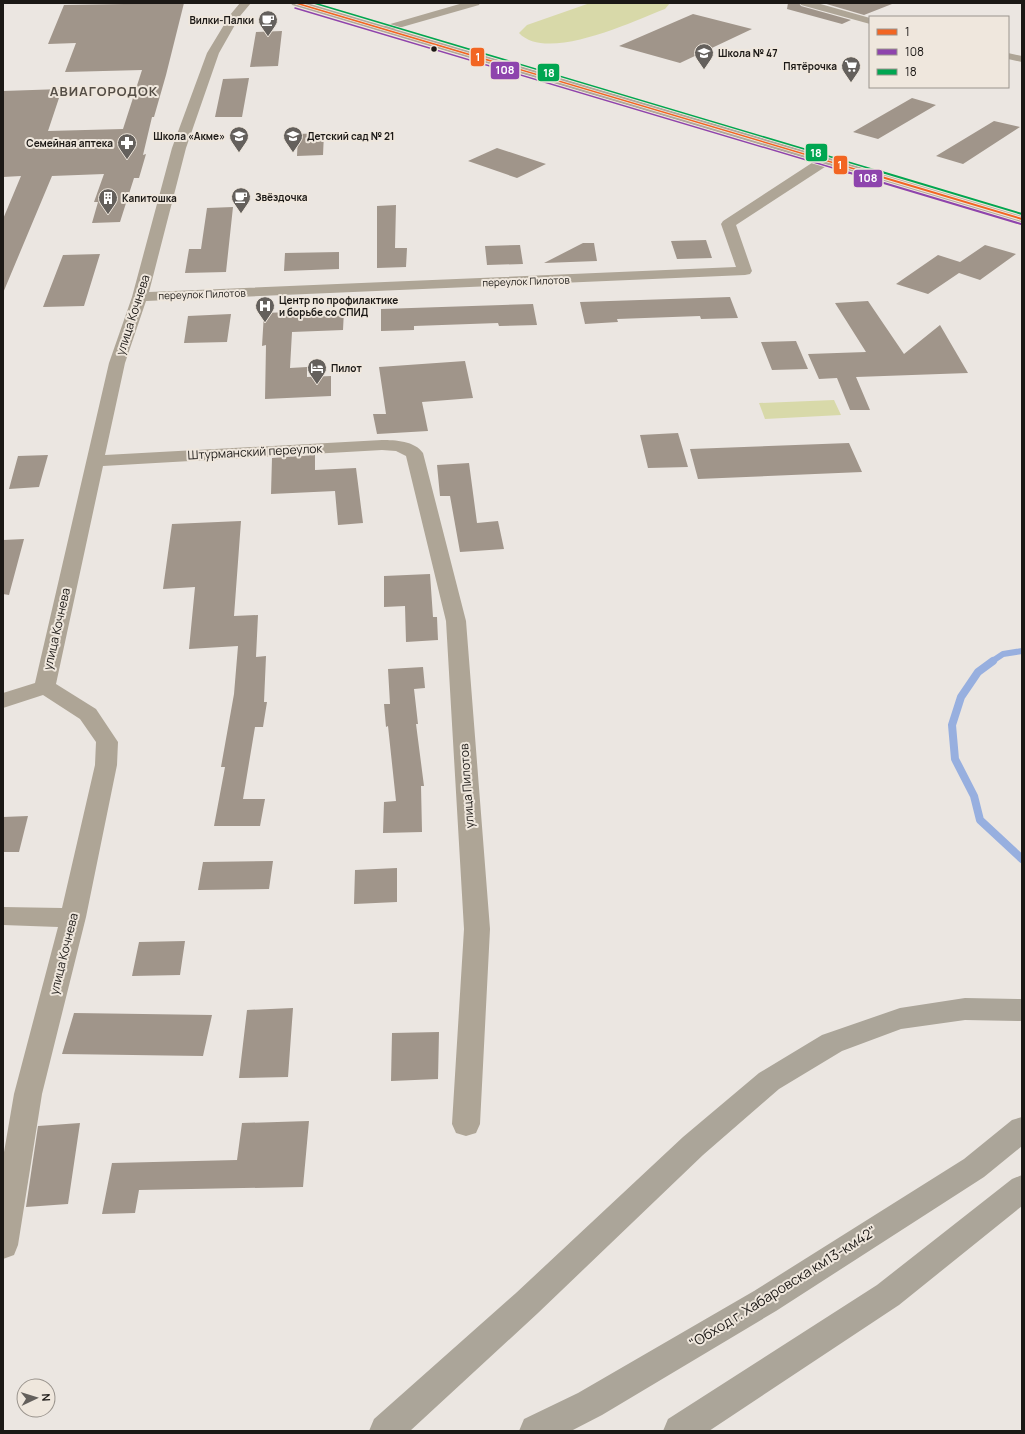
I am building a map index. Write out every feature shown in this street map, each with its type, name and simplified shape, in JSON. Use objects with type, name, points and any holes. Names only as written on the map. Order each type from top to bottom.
[{"type":"highway","points":[[386,1431],[527,1303],[693,1146],[769,1081],[832,1043],[900,1019],[965,1009],[1022,1010]]},
{"type":"highway","name":"\"Обход г. Хабаровска км13-км42\"","points":[[536,1431],[590,1404],[765,1301],[974,1168],[1022,1129]]},
{"type":"highway","points":[[680,1431],[888,1296],[1022,1188]]},
{"type":"main road","points":[[296,3],[1022,219]]},
{"type":"street","name":"улица Кочнева","points":[[3,1245],[28,1094],[73,917],[106,765],[107,742],[88,714],[45,687],[117,363],[140,297],[179,148],[213,53],[235,15],[246,3]]},
{"type":"street","points":[[384,29],[475,3]]},
{"type":"street","points":[[805,3],[869,21]]},
{"type":"street","points":[[1009,56],[1022,59]]},
{"type":"street","name":"переулок Пилотов","points":[[140,297],[745,271],[728,224],[826,160]]},
{"type":"street","name":"Штурманский переулок","points":[[95,461],[382,445],[399,446],[414,453]]},
{"type":"street","name":"улица Пилотов","points":[[414,453],[456,621],[477,929],[466,1124]]},
{"type":"street","points":[[3,701],[45,687]]},
{"type":"street","points":[[3,916],[51,918],[73,917]]},
{"type":"green space","points":[[590,3],[670,3],[665,9],[633,22],[590,37],[569,42],[549,44],[532,41],[519,33],[527,25]]},
{"type":"green space","points":[[834,400],[841,415],[765,419],[759,403]]},
{"type":"building","points":[[184,3],[166,75],[154,117],[152,117],[143,155],[146,154],[139,178],[134,178],[120,222],[92,223],[98,202],[94,202],[104,174],[52,176],[3,293],[3,219],[21,176],[3,177],[3,91],[62,89],[48,131],[123,129],[142,70],[65,72],[76,43],[48,44],[64,5]]},
{"type":"building","points":[[788,3],[799,3],[801,6],[851,20],[842,24],[787,9]]},
{"type":"building","points":[[823,3],[891,3],[892,4],[864,15]]},
{"type":"building","points":[[693,14],[752,29],[680,63],[619,46]]},
{"type":"building","points":[[282,31],[278,66],[250,67],[256,32]]},
{"type":"building","points":[[249,78],[242,117],[215,117],[223,79]]},
{"type":"building","points":[[912,98],[936,105],[878,139],[853,132]]},
{"type":"building","points":[[994,121],[1020,127],[963,164],[936,156]]},
{"type":"building","points":[[324,133],[323,155],[297,156],[298,134]]},
{"type":"building","points":[[497,148],[546,164],[517,178],[468,161]]},
{"type":"building","points":[[396,205],[395,248],[407,248],[406,267],[377,268],[377,206]]},
{"type":"building","points":[[233,207],[226,272],[185,273],[189,249],[201,249],[207,208]]},
{"type":"building","points":[[706,240],[712,258],[677,259],[671,241]]},
{"type":"building","points":[[583,243],[594,243],[597,261],[544,263]]},
{"type":"building","points":[[520,245],[523,264],[487,265],[485,246]]},
{"type":"building","points":[[985,245],[1016,254],[980,280],[959,273],[928,294],[896,284],[938,255],[960,262]]},
{"type":"building","points":[[339,252],[339,269],[284,271],[285,253]]},
{"type":"building","points":[[100,254],[84,306],[43,307],[63,255]]},
{"type":"building","points":[[730,297],[738,318],[701,319],[700,316],[617,319],[618,322],[585,324],[580,302]]},
{"type":"building","points":[[868,301],[904,354],[940,325],[968,373],[856,377],[870,410],[850,410],[837,378],[819,379],[808,354],[866,352],[835,303]]},
{"type":"building","points":[[533,304],[537,325],[499,326],[498,323],[414,326],[414,330],[381,331],[381,309]]},
{"type":"building","points":[[344,310],[343,330],[292,332],[290,368],[307,367],[307,377],[331,376],[331,396],[265,399],[266,345],[262,346],[264,313]]},
{"type":"building","points":[[231,314],[227,342],[184,343],[188,316]]},
{"type":"building","points":[[796,341],[808,369],[772,370],[761,342]]},
{"type":"building","points":[[465,361],[473,398],[422,402],[428,431],[377,434],[373,414],[386,414],[379,367]]},
{"type":"building","points":[[678,433],[688,467],[648,468],[640,435]]},
{"type":"building","points":[[849,443],[862,472],[698,479],[690,449]]},
{"type":"building","points":[[48,455],[39,487],[9,489],[18,456]]},
{"type":"building","points":[[315,455],[315,470],[356,468],[363,523],[338,525],[335,491],[271,494],[272,458]]},
{"type":"building","points":[[469,463],[477,523],[498,521],[504,549],[460,552],[450,496],[440,496],[437,465]]},
{"type":"building","points":[[241,521],[234,616],[258,615],[256,657],[266,656],[264,702],[267,702],[263,727],[255,727],[243,799],[265,799],[260,826],[214,826],[225,767],[221,767],[234,694],[238,646],[189,649],[195,587],[163,589],[172,524]]},
{"type":"building","points":[[24,539],[9,595],[3,594],[3,540]]},
{"type":"building","points":[[430,574],[433,617],[437,617],[438,640],[406,642],[405,606],[384,607],[384,576]]},
{"type":"building","points":[[423,667],[425,688],[414,689],[418,724],[416,724],[424,786],[421,786],[422,832],[383,833],[384,802],[396,801],[388,726],[386,727],[384,704],[390,704],[388,669]]},
{"type":"building","points":[[28,816],[19,852],[3,852],[3,817]]},
{"type":"building","points":[[273,861],[269,889],[198,890],[203,862]]},
{"type":"building","points":[[397,868],[397,902],[354,904],[355,870]]},
{"type":"building","points":[[185,941],[180,975],[132,976],[139,942]]},
{"type":"building","points":[[293,1008],[288,1077],[239,1078],[247,1010]]},
{"type":"building","points":[[74,1013],[212,1015],[203,1056],[62,1054]]},
{"type":"building","points":[[439,1032],[438,1079],[391,1081],[392,1033]]},
{"type":"building","points":[[309,1121],[303,1187],[139,1190],[135,1213],[102,1214],[112,1163],[237,1160],[242,1123]]},
{"type":"building","points":[[80,1123],[68,1204],[26,1207],[38,1126]]},
{"type":"waterway","points":[[991,662],[1003,654],[1022,651]]},
{"type":"waterway","points":[[993,661],[978,672],[961,697],[952,725],[955,759],[974,796],[980,820],[1022,859]]},
{"type":"transit line","name":"1","points":[[296,3],[1022,219]]},
{"type":"transit line","name":"18","points":[[314,3],[1022,214]]},
{"type":"transit line","name":"108","points":[[295,8],[1021,224]]},
{"type":"place","name":"Вилки-Палки","points":[[268,37]]},
{"type":"place","name":"Школа № 47","points":[[704,70]]},
{"type":"place","name":"Пятёрочка","points":[[851,83]]},
{"type":"place","name":"Школа «Акме»","points":[[239,153]]},
{"type":"place","name":"Детский сад № 21","points":[[293,153]]},
{"type":"place","name":"Семейная аптека","points":[[127,160]]},
{"type":"place","name":"Звёздочка","points":[[241,214]]},
{"type":"place","name":"Капитошка","points":[[108,215]]},
{"type":"place","name":"Центр по профилактике и борьбе со СПИД","points":[[265,323]]},
{"type":"place","name":"Пилот","points":[[317,385]]},
{"type":"district","name":"АВИАГОРОДОК","points":[[104,91]]}]
